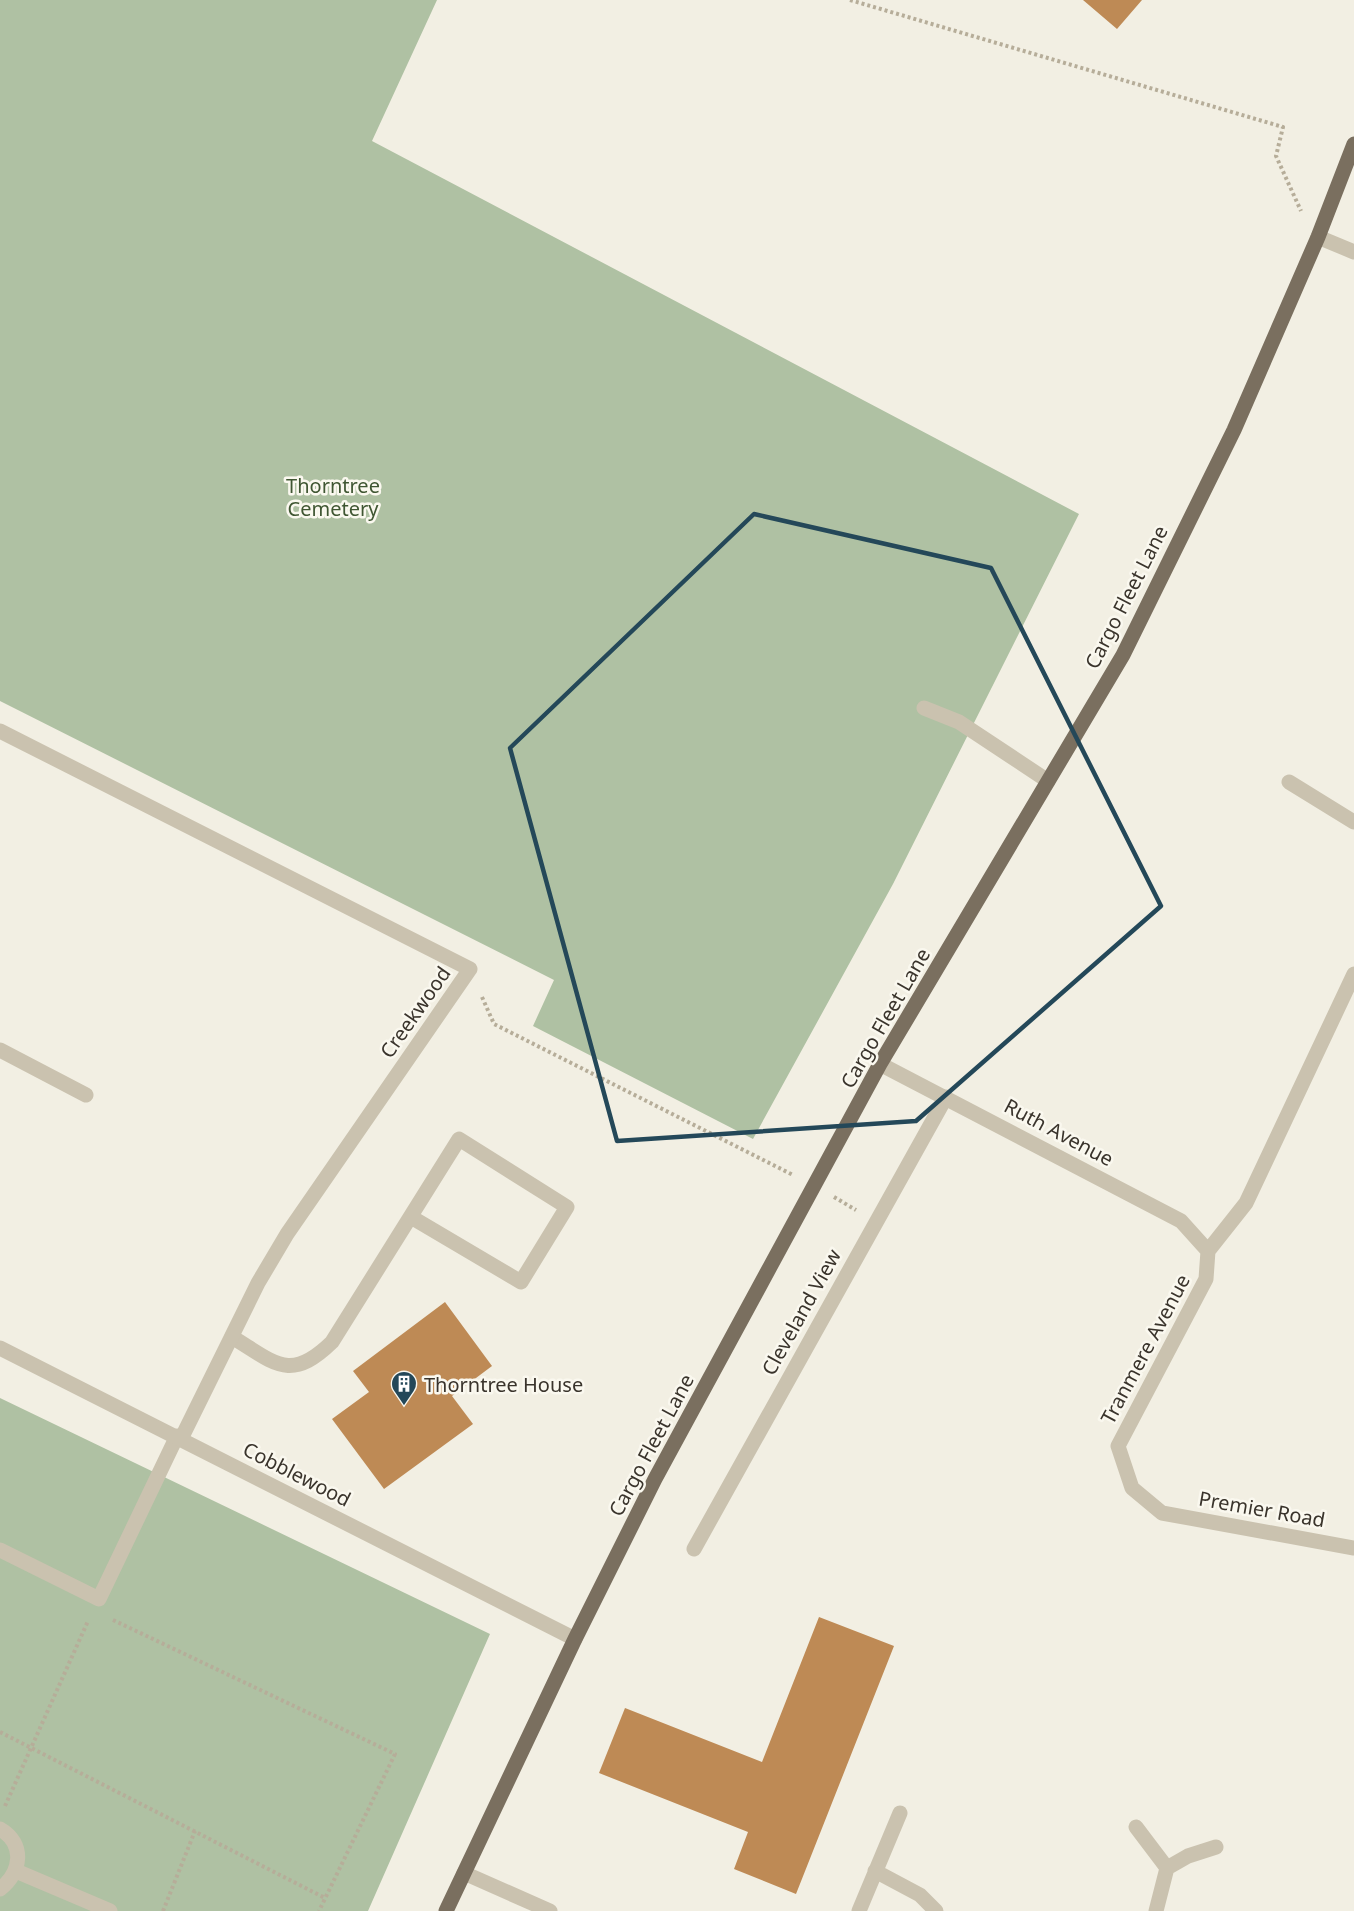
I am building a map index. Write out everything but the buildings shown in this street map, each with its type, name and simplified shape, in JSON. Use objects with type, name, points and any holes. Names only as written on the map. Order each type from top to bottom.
[{"type":"main road","name":"Cargo Fleet Lane","points":[[446,1911],[575,1639],[655,1479],[880,1064],[1134,634],[1234,430],[1318,237],[1354,144]]},
{"type":"street","points":[[1318,237],[1354,252]]},
{"type":"street","points":[[924,708],[959,722],[1048,781]]},
{"type":"street","name":"Creekwood","points":[[0,732],[470,969],[312,1194],[258,1283],[96,1605]]},
{"type":"street","points":[[1289,782],[1354,822]]},
{"type":"street","points":[[1208,1251],[1246,1203],[1354,974]]},
{"type":"street","points":[[0,1050],[86,1095]]},
{"type":"street","name":"Ruth Avenue","points":[[880,1064],[946,1096],[1181,1221],[1208,1251]]},
{"type":"street","name":"Cleveland View","points":[[694,1549],[946,1096]]},
{"type":"street","points":[[232,1337],[274,1363],[296,1367],[315,1358],[332,1342],[459,1139],[567,1207],[520,1282],[411,1216]]},
{"type":"street","name":"Tranmere Avenue","points":[[1162,1513],[1132,1488],[1118,1446],[1206,1279],[1208,1251]]},
{"type":"street","name":"Cobblewood","points":[[0,1348],[575,1639]]},
{"type":"street","name":"Premier Road","points":[[1162,1513],[1354,1548]]},
{"type":"street","points":[[0,1550],[96,1605]]},
{"type":"street","points":[[859,1911],[900,1813]]},
{"type":"street","points":[[1136,1827],[1167,1868]]},
{"type":"street","points":[[0,1829],[13,1839],[17,1849],[16,1871],[0,1889]]},
{"type":"street","points":[[1156,1911],[1167,1868],[1188,1856],[1216,1848]]},
{"type":"street","points":[[16,1871],[110,1911]]},
{"type":"street","points":[[875,1871],[920,1895],[936,1911]]},
{"type":"street","points":[[464,1873],[550,1911]]},
{"type":"path","points":[[850,0],[1283,127],[1276,156],[1295,202],[1318,237]]},
{"type":"path","points":[[470,969],[494,1024],[814,1186],[875,1221]]},
{"type":"path","points":[[0,1817],[96,1605],[395,1754],[319,1911]]},
{"type":"path","points":[[0,1732],[325,1898]]},
{"type":"path","points":[[163,1911],[195,1831]]},
{"type":"highlighted area","points":[[754,514],[991,568],[1161,906],[916,1121],[617,1141],[510,748]]},
{"type":"green space","name":"Thorntree Cemetery","points":[[0,0],[437,0],[372,141],[1079,514],[893,884],[753,1139],[533,1026],[554,980],[0,701]]},
{"type":"green space","points":[[0,1398],[490,1634],[368,1911],[0,1911]]},
{"type":"place","name":"Thorntree House","points":[[404,1407]]}]
